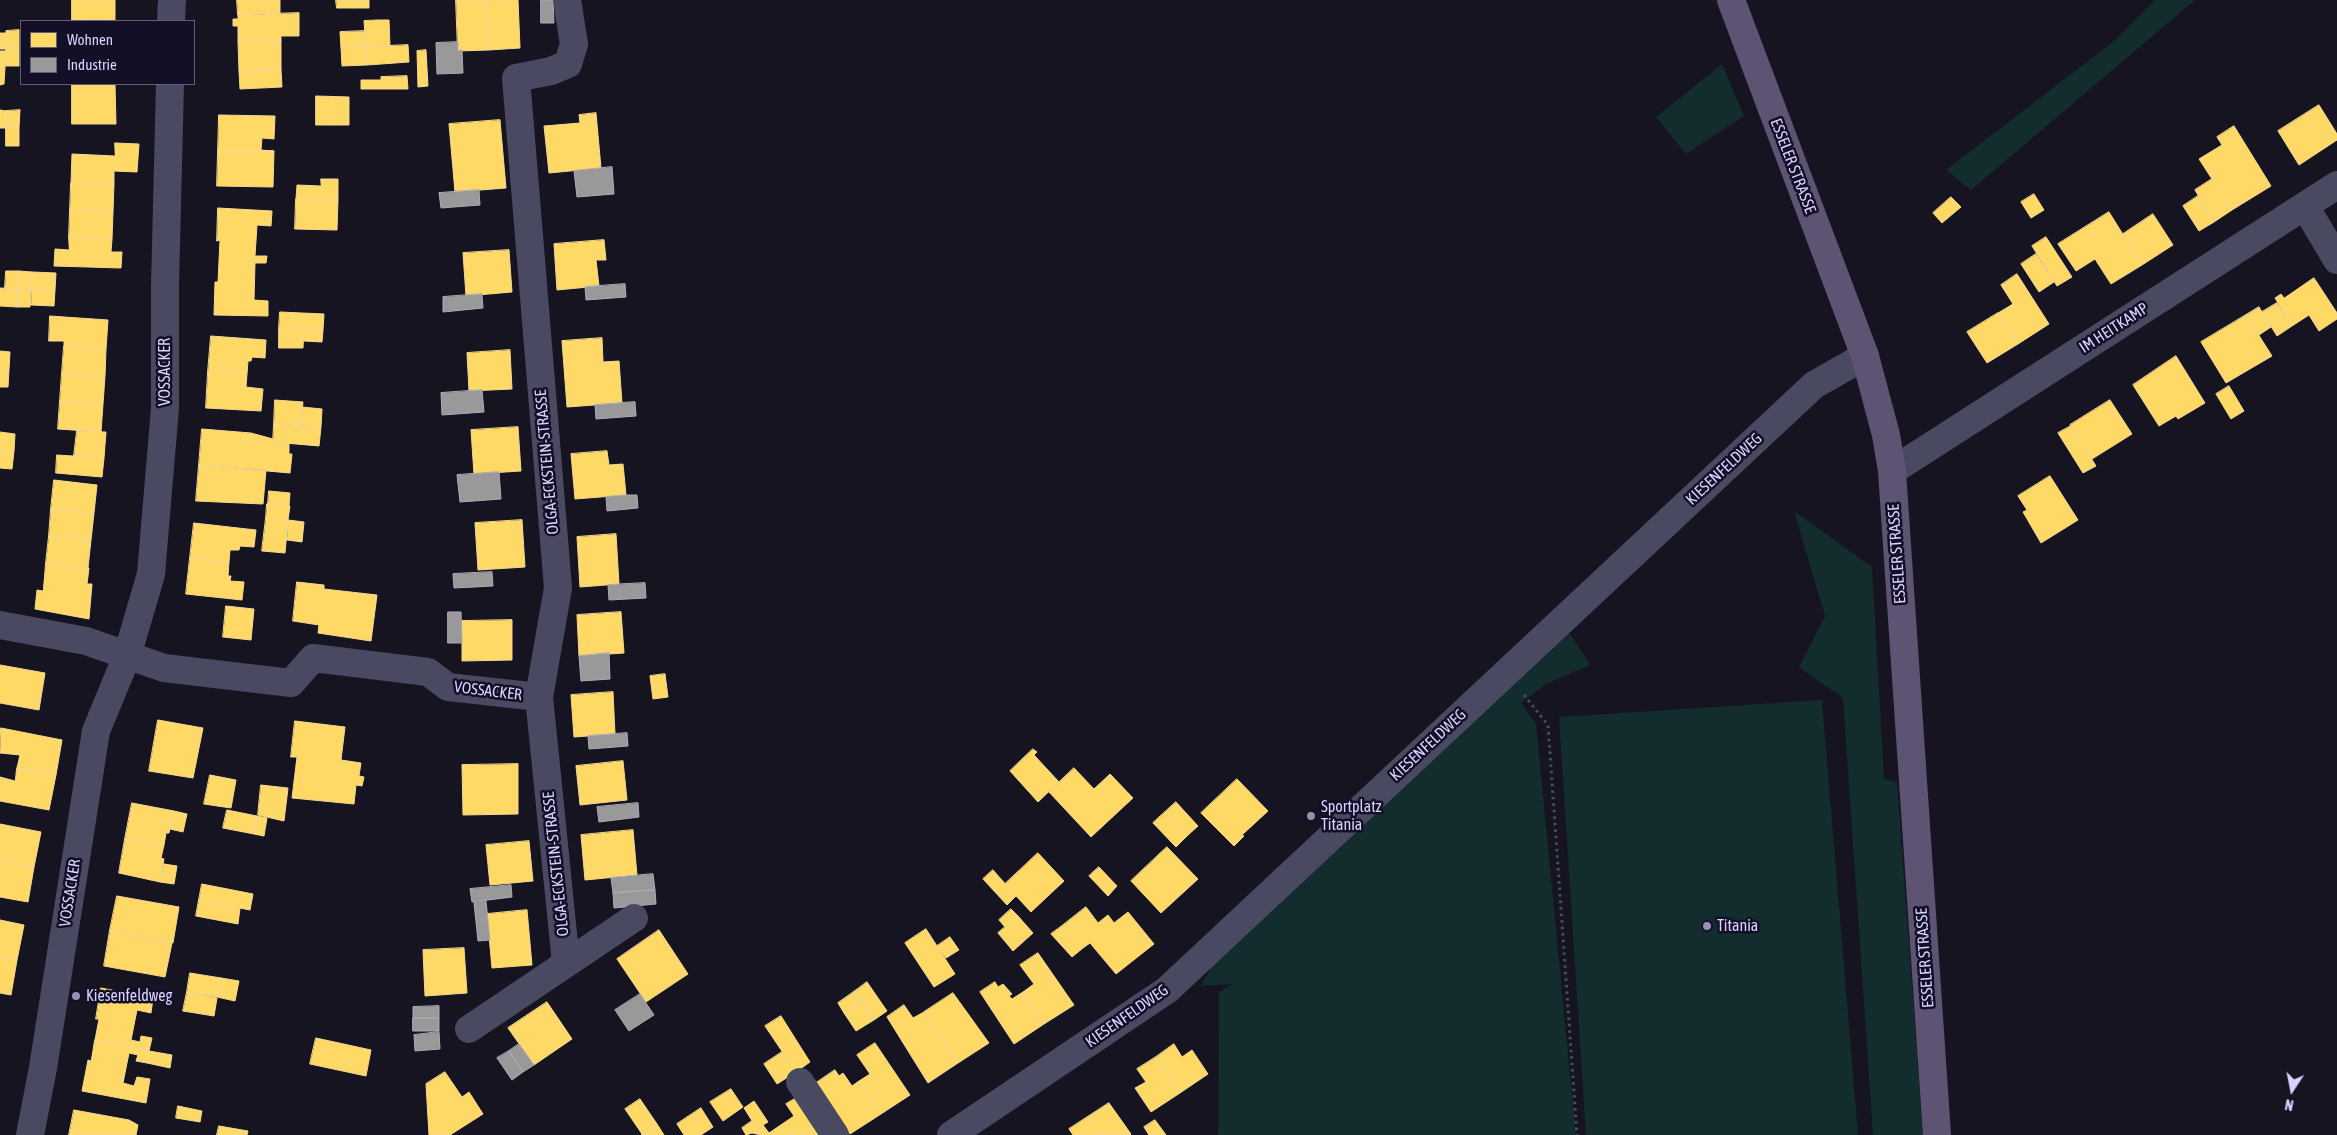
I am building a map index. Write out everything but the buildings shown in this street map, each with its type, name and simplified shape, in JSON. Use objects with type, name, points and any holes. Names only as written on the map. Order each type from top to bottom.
[{"type":"main road","name":"ESSELER STRASSE","points":[[1731,0],[1865,356],[1886,435],[1892,471],[1937,1135]]},
{"type":"street","points":[[171,20],[172,0]]},
{"type":"street","name":"OLGA-ECKSTEIN-STRASSE","points":[[566,963],[539,697],[558,588],[516,78],[551,71],[568,64],[574,44],[567,0]]},
{"type":"street","name":"VOSSACKER","points":[[30,1135],[43,1068],[96,731],[127,656],[152,574],[165,408],[165,285],[170,85]]},
{"type":"street","name":"IM HEITKAMP","points":[[1892,471],[2337,185]]},
{"type":"street","points":[[2305,206],[2337,260]]},
{"type":"street","name":"KIESENFELDWEG","points":[[951,1135],[1167,990],[1814,385],[1865,356]]},
{"type":"street","points":[[0,625],[86,641],[127,656]]},
{"type":"street","name":"VOSSACKER","points":[[127,656],[164,668],[292,683],[313,658],[428,672],[448,687],[539,697]]},
{"type":"street","name":"OLGA-ECKSTEIN-STRASSE","points":[[468,1029],[634,918]]},
{"type":"street","points":[[800,1082],[835,1135]]},
{"type":"path","points":[[1506,672],[1548,725],[1576,1135]]},
{"type":"green space","points":[[2155,0],[2195,0],[1971,190],[1946,170],[2114,41]]},
{"type":"green space","points":[[1722,64],[1744,116],[1686,154],[1656,117]]},
{"type":"green space","points":[[1794,511],[1872,567],[1884,779],[1897,782],[1923,1135],[1873,1135],[1843,698],[1799,667],[1825,616]]},
{"type":"green space","points":[[1569,632],[1590,665],[1546,684],[1521,703],[1536,724],[1576,1135],[1218,1135],[1219,992],[1233,984],[1201,986],[1217,956]]},
{"type":"green space","name":"Titania","points":[[1822,700],[1858,1135],[1586,1135],[1559,717]]},
{"type":"place","name":"Sportplatz Titania","points":[[1311,816]]},
{"type":"place","name":"Titania","points":[[1707,926]]},
{"type":"place","name":"Kiesenfeldweg","points":[[76,996]]}]
